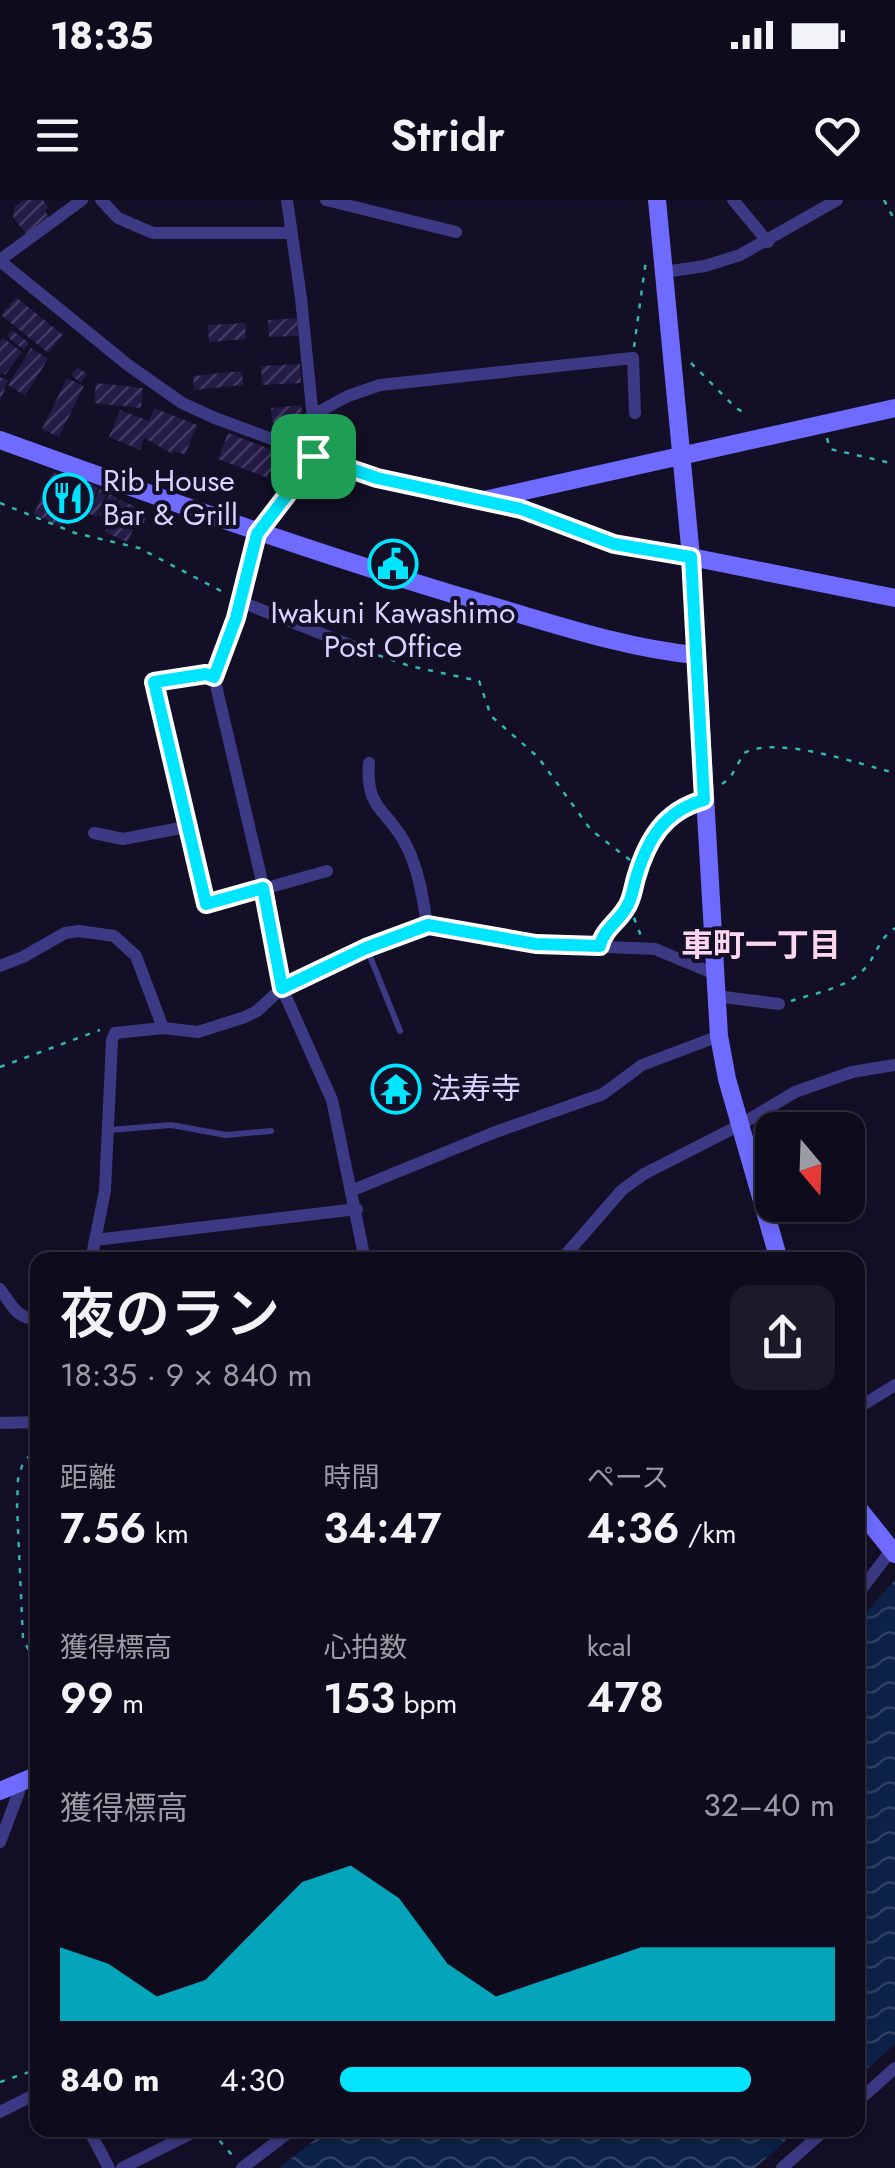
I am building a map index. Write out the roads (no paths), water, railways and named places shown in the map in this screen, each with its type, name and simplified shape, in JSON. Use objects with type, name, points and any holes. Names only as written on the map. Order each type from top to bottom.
[{"type":"street","points":[[82,200],[0,260],[84,331],[182,402],[377,478],[534,513],[614,544],[895,598]]},
{"type":"street","points":[[101,200],[118,218],[152,233],[292,234]]},
{"type":"street","points":[[287,200],[315,439],[313,456],[257,534],[214,677],[282,988],[324,1076],[353,1190],[364,1252]]},
{"type":"street","points":[[326,200],[456,232]]},
{"type":"street","points":[[657,200],[691,557],[719,1036],[777,1252]]},
{"type":"street","points":[[734,200],[768,242]]},
{"type":"street","points":[[664,272],[706,266],[768,242],[836,200]]},
{"type":"street","points":[[311,416],[348,396],[380,385],[633,358],[635,413]]},
{"type":"street","points":[[484,500],[895,408]]},
{"type":"street","points":[[0,440],[257,534],[390,576],[618,642],[696,655]]},
{"type":"street","points":[[239,601],[355,647]]},
{"type":"street","points":[[214,677],[206,674],[154,682],[206,904],[327,871]]},
{"type":"street","points":[[370,763],[367,784],[371,798],[409,850],[428,925]]},
{"type":"street","points":[[94,833],[123,839],[186,827]]},
{"type":"street","points":[[93,1252],[105,1191],[112,1040],[116,1033],[163,1028],[198,1032],[245,1018],[282,988],[366,948],[428,925],[536,944],[642,947],[716,974]]},
{"type":"street","points":[[0,966],[65,934],[79,931],[114,936],[136,956],[163,1028]]},
{"type":"street","points":[[716,996],[779,1004]]},
{"type":"street","points":[[353,1190],[493,1133],[603,1094],[642,1066],[719,1036]]},
{"type":"street","points":[[568,1252],[622,1190],[644,1174],[795,1092],[852,1072],[895,1064]]},
{"type":"street","points":[[95,1240],[357,1209]]},
{"type":"street","points":[[0,1289],[15,1312],[30,1319]]},
{"type":"street","points":[[865,1404],[895,1385]]},
{"type":"street","points":[[0,1423],[30,1422]]},
{"type":"street","points":[[865,1516],[894,1550],[865,1585]]},
{"type":"street","points":[[0,1842],[19,1792],[8,1787]]},
{"type":"street","points":[[865,2095],[895,2068]]},
{"type":"street","points":[[0,2112],[30,2098]]},
{"type":"street","points":[[93,2137],[109,2168]]},
{"type":"street","points":[[122,2168],[184,2137]]},
{"type":"street","points":[[242,2168],[283,2137]]},
{"type":"street","points":[[782,2168],[817,2137]]},
{"type":"lane","points":[[366,948],[400,1031]]},
{"type":"lane","points":[[107,1130],[171,1125],[226,1135],[271,1131]]},
{"type":"water","points":[[895,1580],[895,2044],[865,2071],[865,1613]]},
{"type":"water","points":[[318,2137],[790,2137],[755,2168],[279,2168]]},
{"type":"place","name":"Rib House Bar & Grill","points":[[68,498]]},
{"type":"place","name":"Iwakuni Kawashimo Post Office","points":[[393,564]]},
{"type":"place","name":"法寿寺","points":[[396,1089]]},
{"type":"district","name":"車町一丁目","points":[[761,945]]}]
